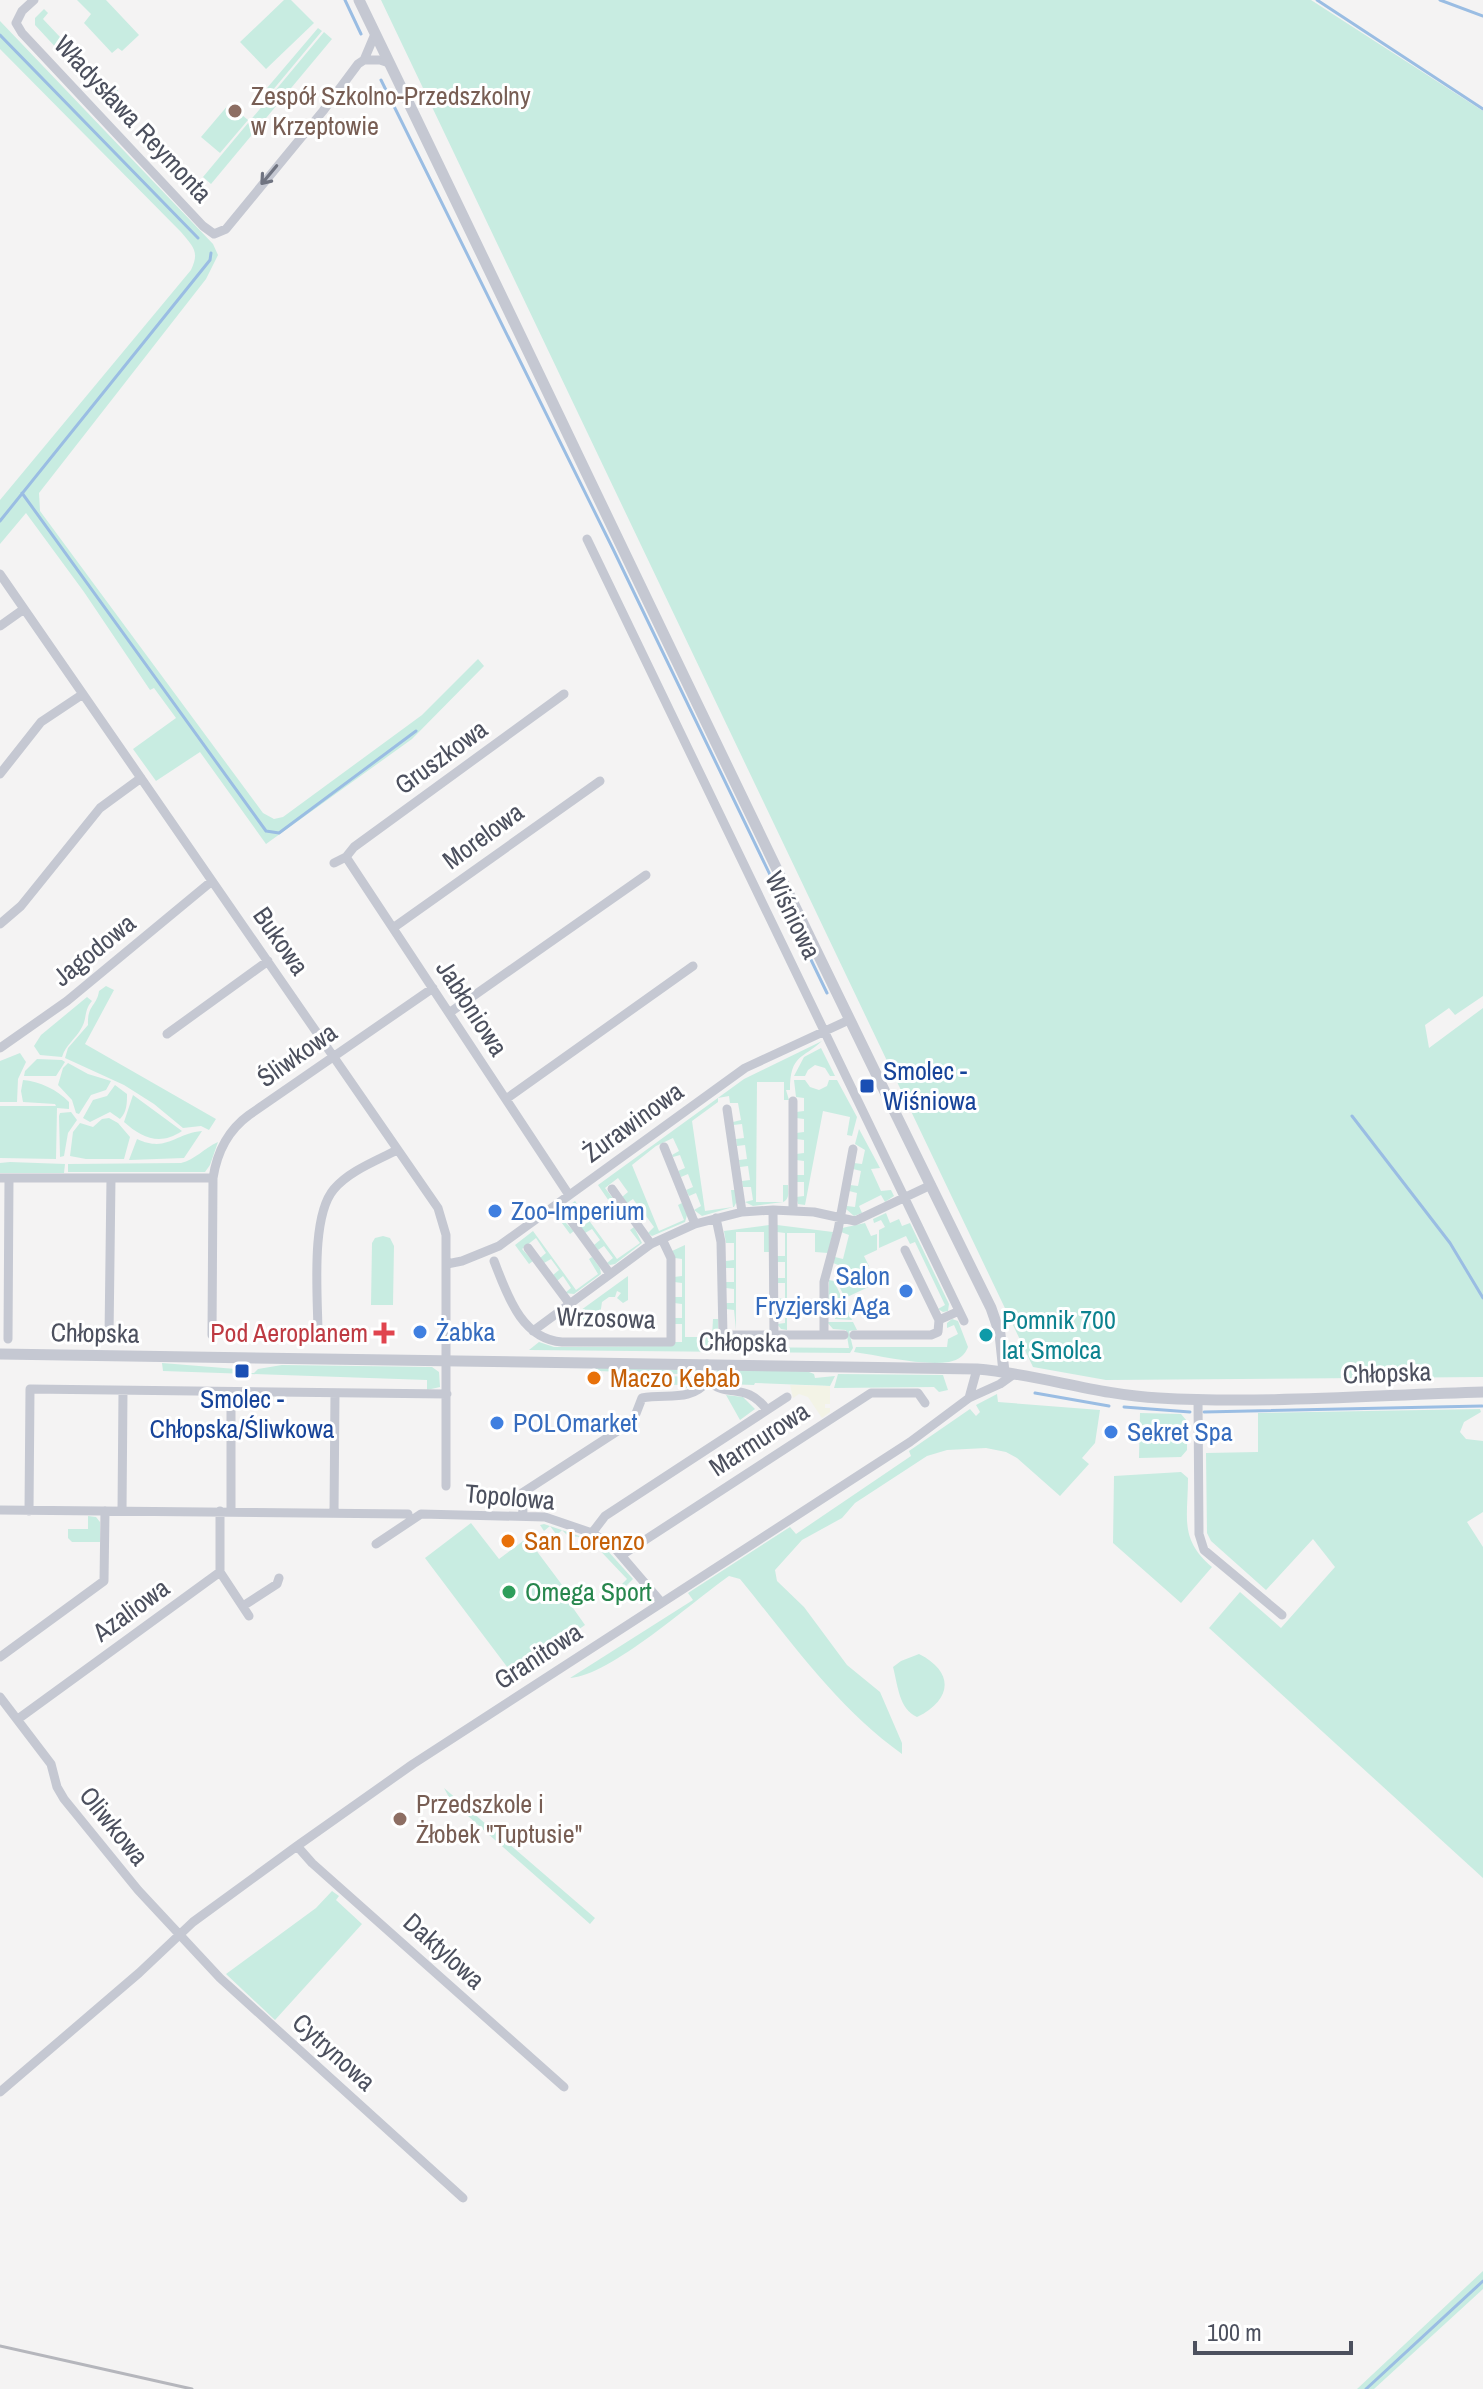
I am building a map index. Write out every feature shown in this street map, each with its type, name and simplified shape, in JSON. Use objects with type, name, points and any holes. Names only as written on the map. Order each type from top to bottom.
[{"type":"street","name":"Władysława Reymonta","points":[[34,0],[18,16],[16,23],[22,33],[203,226],[214,234],[226,229],[364,60],[375,34]]},
{"type":"street","points":[[359,0],[997,1323],[1009,1373]]},
{"type":"street","points":[[364,60],[389,63]]},
{"type":"street","name":"Wiśniowa","points":[[587,539],[964,1321]]},
{"type":"street","name":"Bukowa","points":[[0,574],[443,1218],[447,1264],[446,1486]]},
{"type":"street","points":[[0,626],[24,609]]},
{"type":"street","points":[[0,774],[41,722],[83,694]]},
{"type":"street","name":"Gruszkowa","points":[[346,857],[354,847],[564,694]]},
{"type":"street","points":[[0,924],[21,906],[100,808],[141,778]]},
{"type":"street","name":"Morelowa","points":[[393,928],[600,781]]},
{"type":"street","points":[[334,863],[346,857]]},
{"type":"street","name":"Jabłoniowa","points":[[346,857],[569,1195]]},
{"type":"street","points":[[449,1013],[646,875]]},
{"type":"street","name":"Jagodowa","points":[[0,1048],[67,1001],[212,881]]},
{"type":"street","points":[[167,1034],[268,961]]},
{"type":"street","points":[[506,1099],[693,966]]},
{"type":"street","name":"Śliwkowa","points":[[212,1335],[213,1178],[221,1149],[238,1124],[433,988]]},
{"type":"street","name":"Żurawinowa","points":[[447,1264],[499,1246],[745,1068],[849,1020]]},
{"type":"street","points":[[793,1101],[793,1210]]},
{"type":"street","points":[[727,1109],[742,1212]]},
{"type":"street","points":[[664,1147],[695,1224]]},
{"type":"street","points":[[824,1335],[824,1282],[853,1149]]},
{"type":"street","points":[[318,1335],[319,1227],[325,1203],[348,1177],[397,1150]]},
{"type":"street","points":[[8,1339],[5,1178],[213,1178]]},
{"type":"street","points":[[109,1337],[111,1178]]},
{"type":"street","name":"Wrzosowa","points":[[533,1331],[651,1244],[695,1224],[742,1212],[773,1210],[793,1210],[855,1221],[931,1185]]},
{"type":"street","points":[[612,1189],[651,1244]]},
{"type":"street","points":[[773,1210],[774,1335]]},
{"type":"street","points":[[716,1218],[721,1242],[723,1335],[935,1334],[939,1329],[939,1320],[905,1250]]},
{"type":"street","name":"Wrzosowa","points":[[570,1219],[610,1274]]},
{"type":"street","name":"Wrzosowa","points":[[494,1261],[510,1302],[533,1331],[545,1339],[562,1342],[671,1342],[671,1258],[662,1239]]},
{"type":"street","name":"Wrzosowa","points":[[528,1248],[569,1303]]},
{"type":"street","points":[[939,1320],[959,1311]]},
{"type":"street","name":"Chłopska","points":[[0,1354],[977,1369],[1109,1393],[1198,1399],[1483,1392]]},
{"type":"street","points":[[707,1364],[708,1381]]},
{"type":"street","points":[[969,1398],[977,1369]]},
{"type":"street","name":"Granitowa","points":[[0,2092],[212,1907],[297,1846],[404,1771],[910,1442],[1009,1373]]},
{"type":"street","points":[[708,1381],[726,1390],[752,1395],[767,1410]]},
{"type":"street","points":[[523,1514],[522,1493],[630,1423],[642,1398],[684,1397],[708,1381]]},
{"type":"street","points":[[29,1511],[30,1389],[447,1394]]},
{"type":"street","points":[[122,1511],[123,1391]]},
{"type":"street","points":[[231,1392],[220,1572],[246,1611],[277,1584],[279,1578]]},
{"type":"street","points":[[334,1513],[335,1393]]},
{"type":"street","name":"Marmurowa","points":[[622,1555],[871,1393],[918,1393],[925,1403]]},
{"type":"street","points":[[592,1533],[605,1516],[787,1397]]},
{"type":"street","points":[[1198,1399],[1199,1534],[1204,1550],[1282,1615]]},
{"type":"street","points":[[0,1510],[408,1514]]},
{"type":"street","points":[[0,1657],[104,1581],[105,1511]]},
{"type":"street","name":"Topolowa","points":[[376,1544],[421,1514],[523,1514],[545,1517],[592,1533],[622,1555],[661,1602]]},
{"type":"street","name":"Azaliowa","points":[[18,1719],[220,1572]]},
{"type":"street","name":"Oliwkowa","points":[[0,1697],[51,1764],[64,1799],[117,1866],[179,1935]]},
{"type":"street","name":"Daktylowa","points":[[297,1846],[312,1863],[564,2087]]},
{"type":"street","name":"Cytrynowa","points":[[179,1935],[237,1994],[463,2198]]},
{"type":"green space","points":[[77,0],[106,0],[139,35],[122,51],[118,48],[112,53],[84,23],[91,14]]},
{"type":"green space","points":[[284,0],[291,0],[314,23],[266,69],[240,42]]},
{"type":"green space","points":[[381,0],[1311,0],[1483,111],[1483,996],[1455,1015],[1449,1008],[1425,1025],[1429,1048],[1483,1008],[1483,1377],[1106,1380],[1033,1367]]},
{"type":"green space","points":[[44,9],[48,13],[43,19],[110,90],[116,85],[118,87],[118,97],[109,105],[35,25],[35,18]]},
{"type":"green space","points":[[0,21],[213,244],[218,255],[206,279],[39,493],[40,511],[263,813],[274,819],[283,817],[422,715],[478,659],[484,666],[412,739],[266,844],[200,752],[156,781],[133,749],[176,718],[154,688],[150,690],[26,513],[0,544],[0,500],[191,270],[195,254],[181,232],[0,49]]},
{"type":"green space","points":[[318,28],[322,31],[272,91],[267,88]]},
{"type":"green space","points":[[324,32],[332,39],[211,184],[203,177]]},
{"type":"green space","points":[[229,104],[248,120],[220,153],[201,137]]},
{"type":"green space","points":[[106,986],[114,990],[85,1044],[216,1119],[209,1130],[201,1126],[183,1128],[124,1085],[65,1058],[68,1048],[88,1025],[89,1013],[99,991]]},
{"type":"green space","points":[[87,997],[92,1001],[84,1024],[62,1057],[40,1055],[34,1046],[41,1035]]},
{"type":"green space","points":[[822,1041],[795,1063],[790,1090],[786,1090],[789,1100],[784,1100],[784,1082],[757,1082],[756,1202],[783,1202],[753,1206],[745,1202],[753,1200],[751,1187],[743,1187],[742,1181],[750,1180],[748,1166],[740,1167],[739,1160],[747,1159],[745,1145],[737,1146],[736,1139],[744,1138],[742,1124],[733,1125],[733,1122],[741,1120],[738,1103],[730,1103],[729,1096],[718,1098],[718,1102],[692,1121],[705,1211],[733,1207],[702,1216],[694,1210],[701,1206],[696,1193],[689,1196],[686,1190],[693,1187],[688,1174],[681,1177],[678,1171],[685,1168],[680,1155],[672,1155],[679,1151],[673,1138],[656,1146],[632,1165],[659,1231],[684,1220],[678,1205],[682,1203],[687,1215],[685,1222],[652,1236],[648,1233],[654,1227],[646,1216],[639,1221],[635,1215],[641,1210],[633,1199],[627,1203],[622,1197],[628,1192],[618,1178],[605,1188],[615,1201],[611,1204],[598,1185],[744,1079]]},
{"type":"green space","points":[[821,1048],[835,1076],[830,1076],[825,1068],[815,1065],[805,1076],[794,1076],[804,1057]]},
{"type":"green space","points":[[20,1053],[26,1062],[18,1079],[17,1102],[0,1102],[0,1061]]},
{"type":"green space","points":[[37,1059],[65,1062],[56,1076],[24,1076]]},
{"type":"green space","points":[[68,1063],[88,1074],[111,1081],[106,1090],[91,1095],[79,1114],[72,1100],[58,1085],[63,1068]]},
{"type":"green space","points":[[23,1080],[48,1087],[69,1102],[69,1109],[57,1108],[56,1159],[0,1158],[0,1106],[56,1106],[23,1102]]},
{"type":"green space","points":[[794,1080],[805,1080],[810,1087],[819,1090],[827,1086],[829,1080],[837,1080],[857,1117],[852,1136],[847,1135],[850,1117],[823,1111],[805,1205],[798,1204],[796,1197],[804,1196],[804,1182],[796,1182],[796,1175],[804,1175],[804,1161],[796,1160],[796,1154],[804,1153],[804,1140],[796,1139],[796,1133],[804,1132],[804,1119],[796,1118],[796,1112],[804,1111],[804,1098],[796,1097]]},
{"type":"green space","points":[[115,1085],[127,1094],[127,1104],[120,1119],[110,1112],[90,1122],[83,1118],[93,1100],[107,1096]]},
{"type":"green space","points":[[133,1095],[182,1131],[159,1139],[144,1136],[131,1128],[124,1122]]},
{"type":"green space","points":[[71,1112],[77,1120],[68,1133],[64,1156],[60,1157],[59,1116],[60,1113]]},
{"type":"green space","points":[[109,1118],[130,1137],[124,1159],[70,1156],[73,1132],[80,1123],[93,1127],[102,1119]]},
{"type":"green space","points":[[859,1129],[880,1168],[871,1169],[881,1191],[891,1190],[894,1196],[885,1202],[881,1195],[859,1206],[862,1213],[854,1216],[846,1209],[847,1206],[855,1207],[857,1193],[849,1191],[850,1185],[858,1186],[861,1171],[853,1169],[854,1163],[862,1164],[865,1150],[855,1144]]},
{"type":"green space","points":[[202,1131],[184,1158],[129,1160],[137,1139],[156,1144]]},
{"type":"green space","points":[[218,1142],[205,1172],[68,1172],[68,1164],[181,1163]]},
{"type":"green space","points":[[0,1163],[65,1164],[64,1173],[0,1173]]},
{"type":"green space","points":[[783,1185],[788,1185],[788,1197],[783,1202]]},
{"type":"green space","points":[[731,1190],[735,1190],[737,1201],[733,1207]]},
{"type":"green space","points":[[575,1201],[617,1259],[640,1243],[630,1230],[634,1227],[642,1243],[610,1265],[607,1263],[613,1258],[604,1246],[598,1250],[594,1245],[600,1240],[592,1229],[585,1233],[581,1228],[587,1223],[577,1208],[562,1219],[574,1231],[570,1234],[556,1215]]},
{"type":"green space","points":[[886,1213],[890,1223],[899,1219],[902,1226],[910,1223],[949,1304],[948,1311],[938,1309],[945,1305],[915,1242],[910,1244],[906,1236],[879,1248],[879,1230],[885,1227],[881,1220],[874,1223],[873,1219]]},
{"type":"green space","points":[[865,1223],[871,1236],[877,1234],[877,1250],[864,1256],[869,1266],[837,1282],[835,1279],[841,1266],[833,1263],[835,1257],[843,1259],[849,1235],[841,1232],[842,1228]]},
{"type":"green space","points":[[769,1225],[769,1252],[764,1252],[764,1232],[736,1232],[736,1330],[734,1310],[726,1309],[726,1303],[734,1303],[734,1289],[726,1288],[726,1282],[734,1282],[734,1268],[726,1268],[726,1261],[734,1260],[734,1243],[726,1243],[724,1231]]},
{"type":"green space","points":[[777,1225],[833,1232],[828,1253],[815,1252],[815,1233],[787,1233],[787,1330],[777,1324],[785,1323],[785,1304],[777,1304],[777,1299],[785,1298],[785,1283],[777,1283],[777,1278],[785,1278],[785,1262],[777,1262],[777,1256],[785,1256],[785,1233],[777,1232]]},
{"type":"green space","points":[[533,1231],[576,1290],[598,1274],[589,1259],[592,1257],[601,1274],[574,1294],[565,1293],[571,1288],[563,1276],[557,1281],[553,1275],[559,1270],[551,1259],[544,1263],[540,1258],[546,1253],[536,1238],[522,1249],[533,1261],[529,1264],[515,1245]]},
{"type":"green space","points":[[375,1238],[390,1238],[394,1246],[393,1305],[371,1305],[372,1243]]},
{"type":"green space","points":[[685,1245],[685,1337],[712,1337],[713,1319],[718,1319],[718,1347],[849,1348],[846,1330],[833,1329],[827,1322],[853,1322],[857,1330],[849,1331],[853,1348],[850,1353],[529,1350],[539,1342],[554,1347],[673,1346],[674,1342],[682,1342],[682,1324],[674,1324],[674,1318],[682,1318],[682,1304],[674,1303],[674,1297],[682,1297],[682,1283],[674,1282],[674,1277],[682,1276],[682,1259],[675,1258],[672,1251]]},
{"type":"green space","points":[[870,1268],[877,1283],[845,1298],[838,1284]]},
{"type":"green space","points":[[628,1276],[628,1300],[623,1303],[617,1298],[621,1293],[617,1291],[615,1297],[602,1302],[600,1315],[580,1326],[559,1326]]},
{"type":"green space","points":[[829,1280],[834,1281],[852,1320],[835,1319],[835,1305],[828,1305]]},
{"type":"green space","points":[[952,1319],[958,1321],[968,1347],[961,1357],[953,1361],[914,1362],[854,1352],[856,1347],[947,1347],[948,1339],[958,1334],[954,1325],[947,1328],[947,1323]]},
{"type":"green space","points":[[162,1363],[236,1369],[241,1373],[254,1373],[258,1369],[282,1365],[432,1367],[439,1372],[440,1387],[427,1390],[427,1380],[163,1371]]},
{"type":"green space","points":[[595,1368],[702,1370],[704,1375],[598,1371]]},
{"type":"green space","points":[[717,1370],[804,1370],[814,1374],[815,1378],[835,1376],[830,1386],[724,1384],[715,1380]]},
{"type":"green space","points":[[838,1374],[943,1375],[948,1390],[939,1392],[934,1387],[834,1388]]},
{"type":"green space","points":[[615,1375],[704,1377],[699,1383],[684,1389],[683,1385],[623,1384]]},
{"type":"green space","points":[[997,1394],[998,1402],[1100,1410],[1095,1443],[1082,1458],[1089,1464],[1060,1496],[1006,1452],[986,1448],[947,1450],[927,1456],[855,1503],[842,1518],[802,1540],[775,1570],[777,1581],[804,1607],[847,1665],[880,1692],[902,1743],[902,1754],[856,1716],[796,1649],[740,1579],[729,1576],[651,1636],[607,1665],[570,1678],[693,1600],[688,1593],[790,1527],[796,1534],[911,1456],[909,1451],[970,1409],[976,1416],[980,1412],[976,1405]]},
{"type":"green space","points":[[726,1395],[743,1397],[755,1409],[740,1420]]},
{"type":"green space","points":[[1480,1409],[1481,1412],[1464,1422],[1460,1432],[1466,1439],[1483,1441],[1483,1512],[1467,1522],[1483,1547],[1483,1878],[1209,1628],[1240,1592],[1281,1628],[1335,1567],[1313,1539],[1266,1590],[1211,1541],[1207,1533],[1206,1453],[1258,1452],[1258,1413]]},
{"type":"green space","points":[[1140,1413],[1181,1414],[1187,1421],[1187,1450],[1181,1457],[1139,1458]]},
{"type":"green space","points":[[1181,1472],[1188,1478],[1190,1537],[1201,1557],[1212,1567],[1181,1603],[1113,1543],[1114,1476]]},
{"type":"green space","points":[[88,1516],[96,1517],[100,1522],[100,1542],[72,1542],[68,1538],[68,1529],[88,1529]]},
{"type":"green space","name":"Omega Sport","points":[[471,1523],[499,1559],[527,1538],[577,1605],[573,1608],[585,1625],[542,1655],[539,1651],[511,1672],[425,1558]]},
{"type":"green space","points":[[550,1526],[562,1530],[557,1535],[562,1541],[550,1540],[556,1534]]},
{"type":"green space","points":[[562,1530],[591,1540],[607,1550],[633,1579],[626,1586],[621,1585],[627,1579],[590,1540],[587,1542],[581,1537],[568,1536]]},
{"type":"green space","points":[[919,1654],[939,1669],[945,1686],[937,1703],[917,1717],[903,1703],[893,1667]]},
{"type":"green space","points":[[444,1788],[595,1918],[590,1924],[451,1801]]},
{"type":"green space","points":[[332,1891],[339,1896],[336,1900],[362,1924],[275,2020],[226,1974],[316,1908]]},
{"type":"green space","points":[[1483,2271],[1483,2289],[1374,2389],[1357,2389]]},
{"type":"sand","points":[[790,1385],[830,1386],[830,1404],[825,1404],[825,1408],[830,1408],[830,1412],[822,1418],[808,1397],[799,1394],[793,1398]]},
{"type":"waterway","points":[[345,0],[361,34]]},
{"type":"waterway","points":[[1317,0],[1483,109]]},
{"type":"waterway","points":[[1440,0],[1483,16]]},
{"type":"waterway","points":[[0,35],[198,238]]},
{"type":"waterway","points":[[381,80],[613,549],[827,993]]},
{"type":"waterway","points":[[0,521],[210,260],[211,253]]},
{"type":"waterway","points":[[22,493],[266,831],[279,833],[416,731]]},
{"type":"waterway","points":[[1352,1116],[1450,1243],[1483,1298]]},
{"type":"waterway","points":[[1035,1393],[1109,1406]]},
{"type":"waterway","points":[[1204,1412],[1482,1406]]},
{"type":"waterway","points":[[1124,1407],[1190,1412]]},
{"type":"waterway","points":[[1366,2389],[1483,2281]]},
{"type":"railway","points":[[0,2346],[192,2389]]},
{"type":"place","name":"Zespół Szkolno-Przedszkolny w Krzeptowie","points":[[235,111]]},
{"type":"place","name":"Smolec - Wiśniowa","points":[[867,1086]]},
{"type":"place","name":"Zoo-Imperium","points":[[495,1211]]},
{"type":"place","name":"Salon Fryzjerski Aga","points":[[906,1291]]},
{"type":"place","name":"Żabka","points":[[420,1332]]},
{"type":"place","name":"Pod Aeroplanem","points":[[384,1333]]},
{"type":"place","name":"Pomnik 700 lat Smolca","points":[[986,1335]]},
{"type":"place","name":"Smolec - Chłopska/Śliwkowa","points":[[242,1371]]},
{"type":"place","name":"Maczo Kebab","points":[[594,1378]]},
{"type":"place","name":"POLOmarket","points":[[497,1423]]},
{"type":"place","name":"Sekret Spa","points":[[1111,1432]]},
{"type":"place","name":"San Lorenzo","points":[[508,1541]]},
{"type":"place","name":"Omega Sport","points":[[509,1592]]},
{"type":"place","name":"Przedszkole i Żłobek \"Tuptusie\"","points":[[400,1819]]}]
